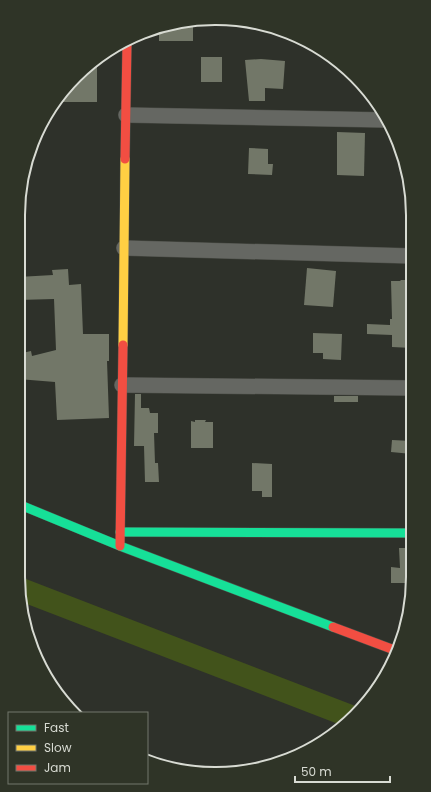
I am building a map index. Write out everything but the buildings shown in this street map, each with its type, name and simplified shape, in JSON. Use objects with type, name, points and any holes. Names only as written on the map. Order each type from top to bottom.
[{"type":"street","points":[[120,546],[127,47]]},
{"type":"street","points":[[126,115],[380,120]]},
{"type":"street","points":[[124,248],[406,256]]},
{"type":"street","points":[[122,385],[406,388]]},
{"type":"street","points":[[25,507],[120,546],[391,649]]},
{"type":"street","points":[[120,532],[406,533]]},
{"type":"waterway","points":[[25,591],[346,715]]},
{"type":"traffic: fast","points":[[25,507],[120,546],[333,627]]},
{"type":"traffic: fast","points":[[120,532],[406,533]]},
{"type":"traffic: slow","points":[[123,345],[125,159]]},
{"type":"traffic: jam","points":[[125,159],[127,47]]},
{"type":"traffic: jam","points":[[120,546],[123,345]]},
{"type":"traffic: jam","points":[[333,627],[391,649]]}]
